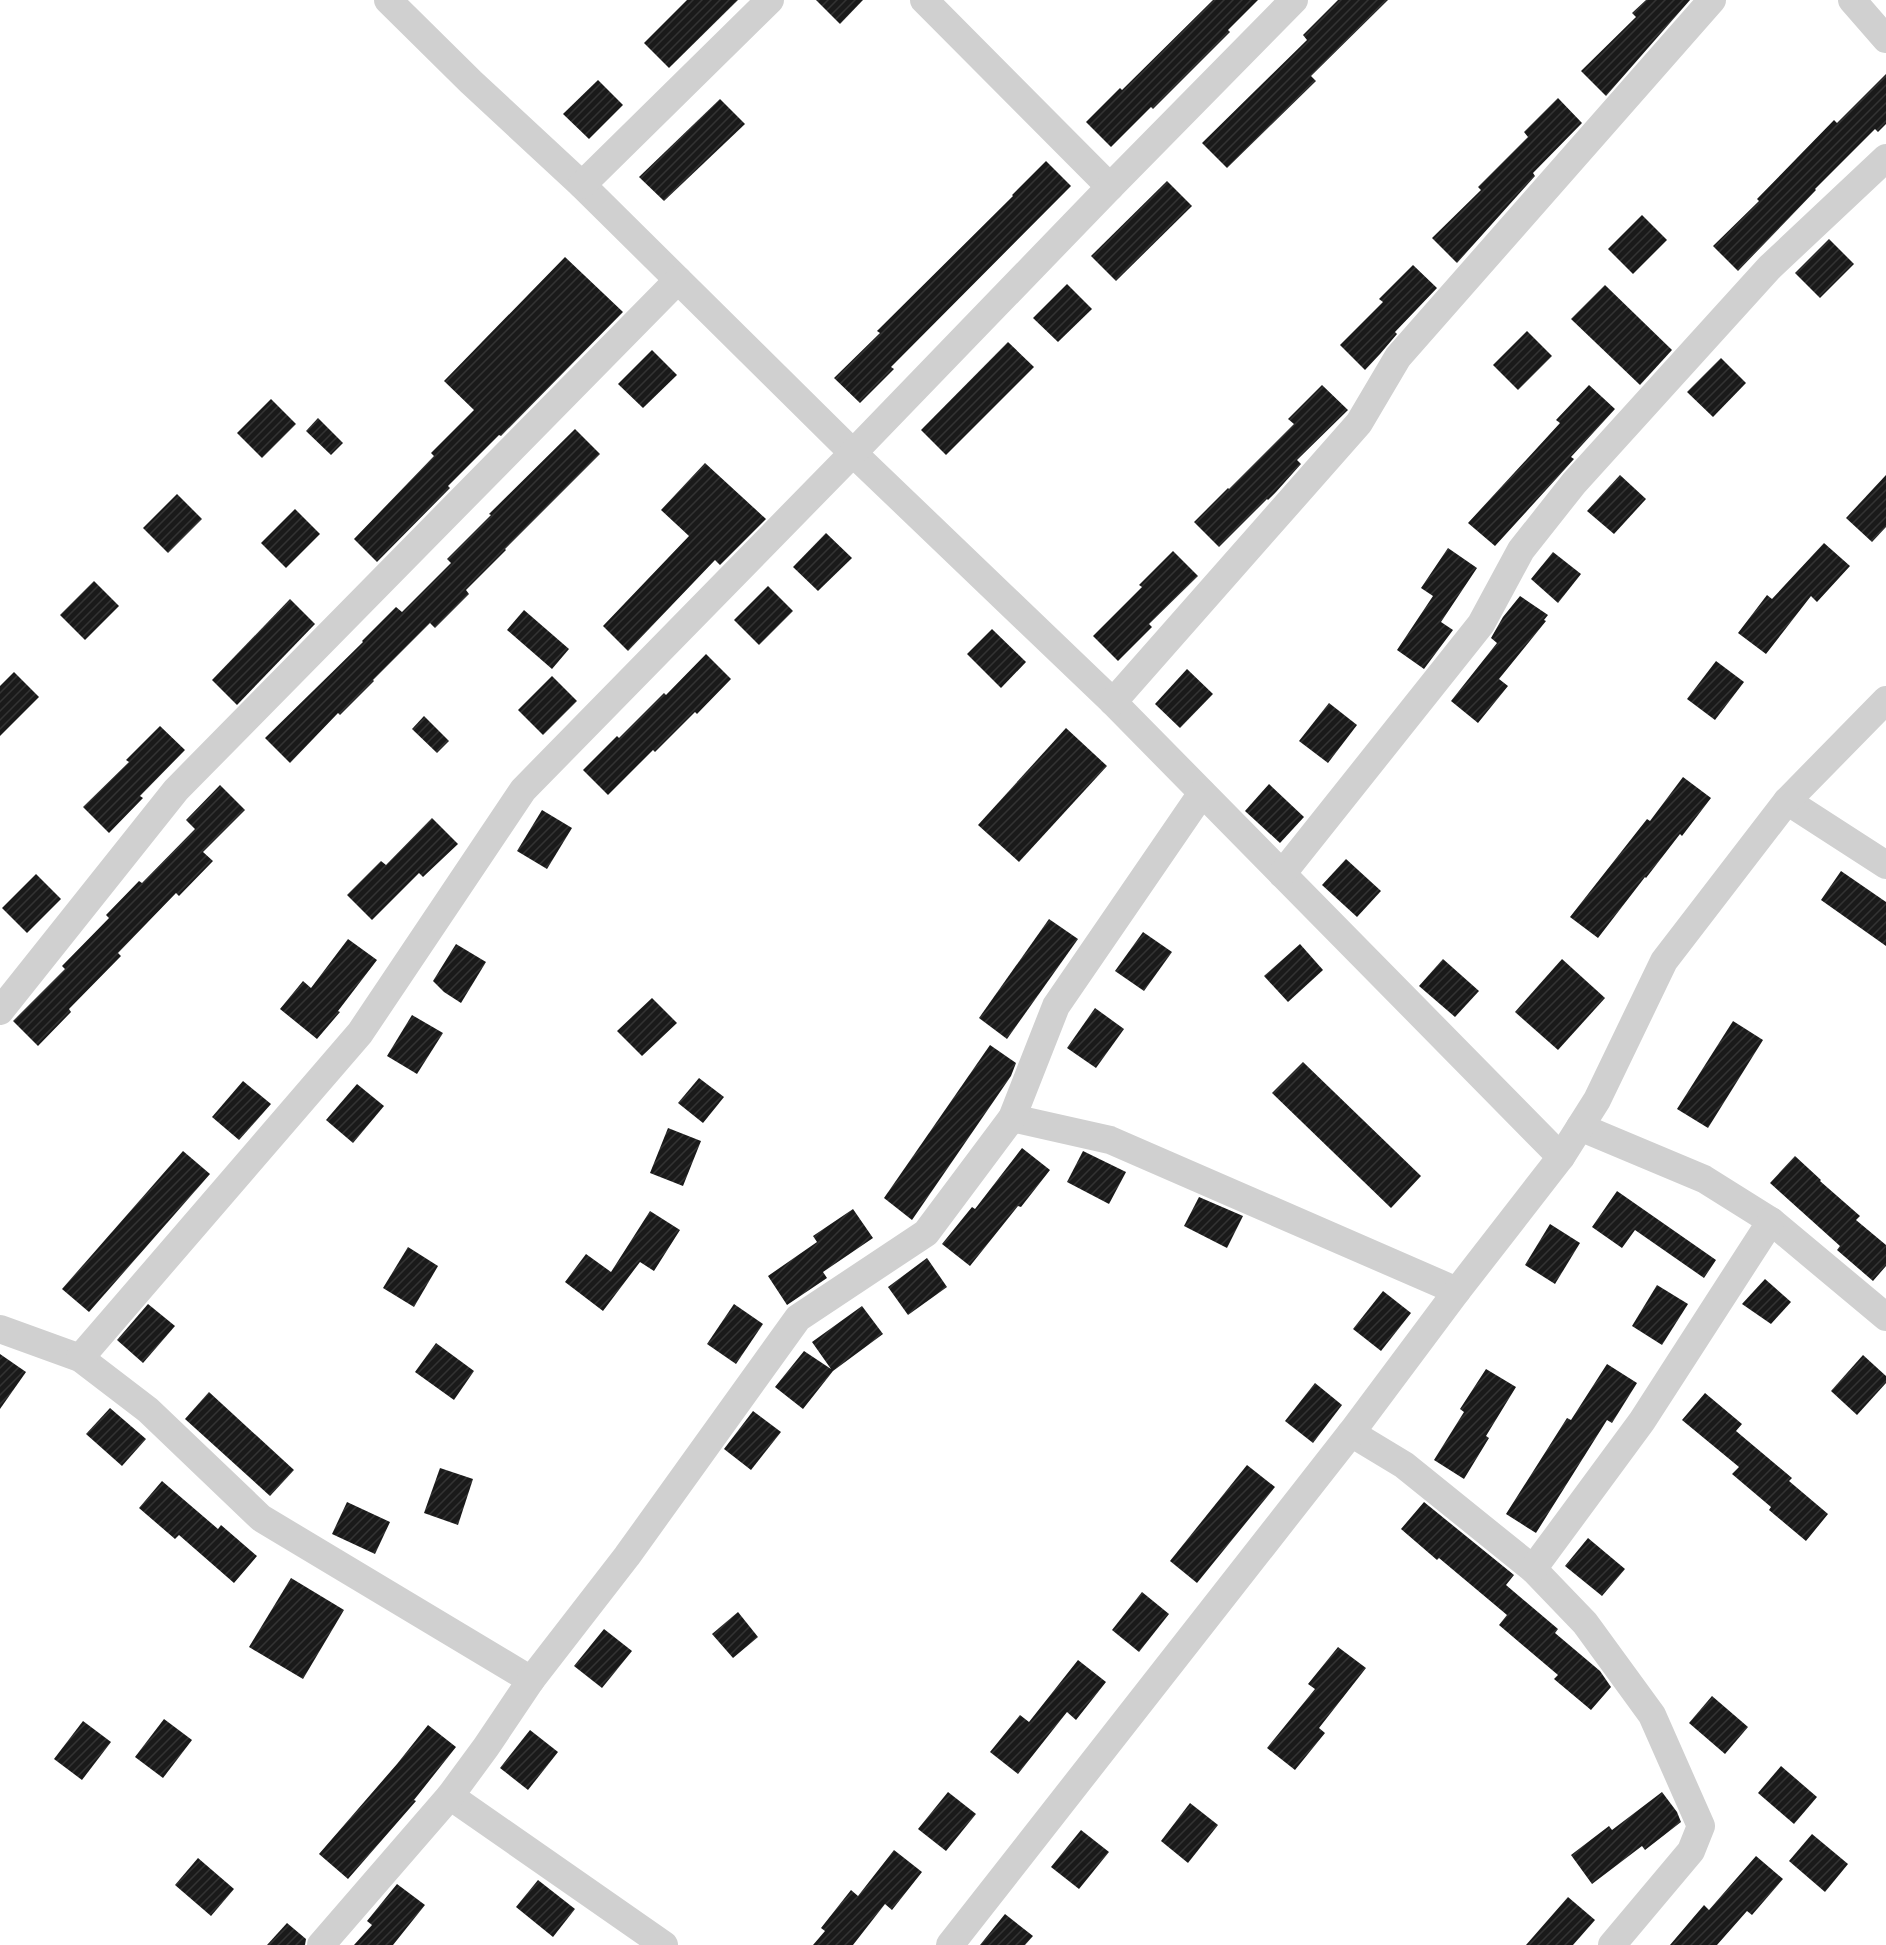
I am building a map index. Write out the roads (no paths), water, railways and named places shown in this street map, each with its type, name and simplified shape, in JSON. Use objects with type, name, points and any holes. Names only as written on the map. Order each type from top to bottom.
[{"type":"street","points":[[388,0],[582,185],[853,453],[1113,702],[1561,1157]]},
{"type":"street","points":[[582,185],[770,0]]},
{"type":"street","points":[[924,0],[1110,187]]},
{"type":"street","points":[[80,1358],[360,1033],[523,790],[1294,0]]},
{"type":"street","points":[[1113,702],[1359,423],[1398,357],[1712,0]]},
{"type":"street","points":[[1852,0],[1886,39]]},
{"type":"street","points":[[1282,874],[1481,624],[1521,550],[1574,483],[1770,267],[1886,158]]},
{"type":"street","points":[[0,1011],[176,790],[678,280]]},
{"type":"street","points":[[950,1945],[1351,1433],[1457,1290],[1561,1157],[1597,1100],[1664,961],[1787,801],[1886,700]]},
{"type":"street","points":[[321,1945],[450,1796],[531,1680],[627,1556],[798,1318],[926,1233],[1012,1118],[1056,1006],[1202,793]]},
{"type":"street","points":[[1787,801],[1886,865]]},
{"type":"street","points":[[1012,1118],[1110,1140],[1457,1290]]},
{"type":"street","points":[[1580,1127],[1704,1179],[1771,1221],[1886,1317]]},
{"type":"street","points":[[1533,1569],[1642,1421],[1771,1221]]},
{"type":"street","points":[[0,1329],[80,1358],[148,1410],[261,1518],[531,1680]]},
{"type":"street","points":[[1351,1433],[1404,1465],[1533,1569],[1585,1623],[1652,1715],[1701,1826],[1691,1851],[1612,1945]]},
{"type":"street","points":[[450,1796],[664,1945]]}]
